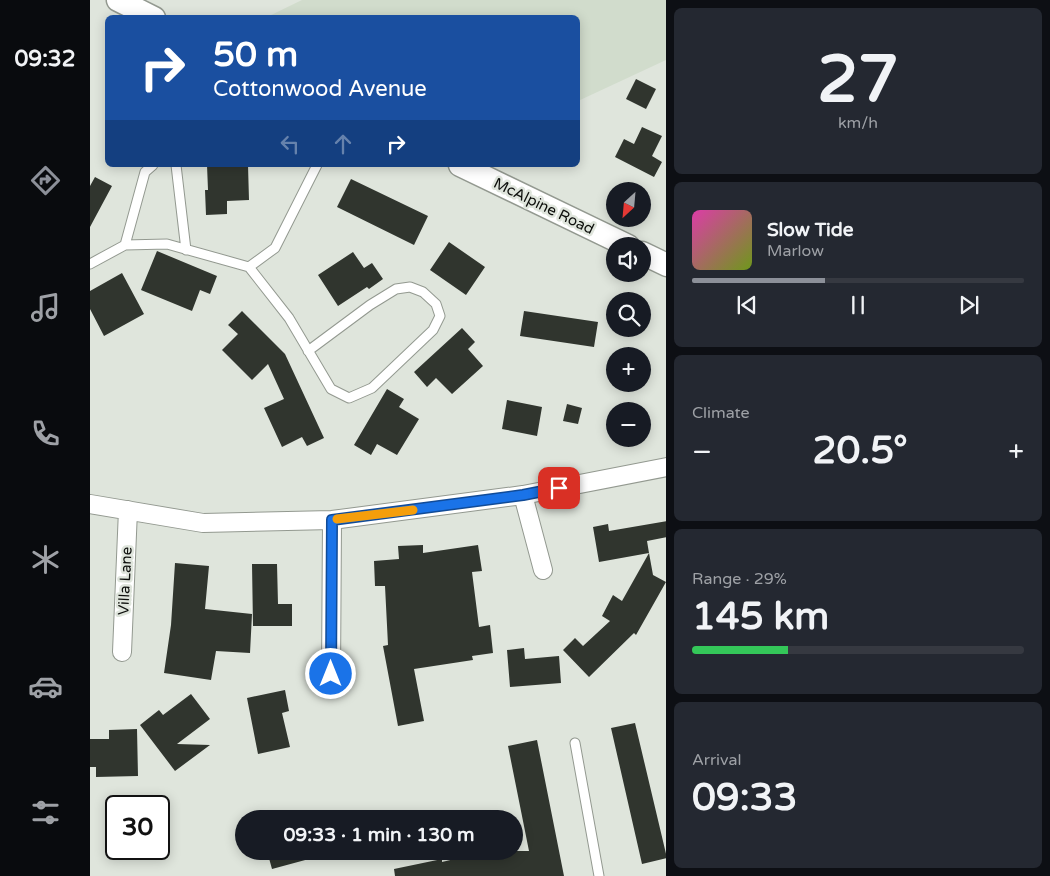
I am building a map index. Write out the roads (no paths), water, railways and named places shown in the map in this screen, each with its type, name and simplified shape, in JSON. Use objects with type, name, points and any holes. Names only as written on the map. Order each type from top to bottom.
[{"type":"street","points":[[118,0],[148,15]]},
{"type":"street","name":"McAlpine Road","points":[[464,167],[609,237]]},
{"type":"street","points":[[651,258],[666,265]]},
{"type":"street","points":[[90,504],[203,523],[332,520],[523,495],[666,467]]},
{"type":"street","points":[[523,495],[543,570]]},
{"type":"street","name":"Villa Lane","points":[[122,652],[128,510]]},
{"type":"street","points":[[331,674],[332,520]]},
{"type":"lane","points":[[126,245],[145,172],[151,167]]},
{"type":"lane","points":[[176,167],[186,250]]},
{"type":"lane","points":[[249,267],[275,248],[316,167]]},
{"type":"lane","points":[[90,264],[126,245],[167,244],[249,267],[289,318],[308,351],[331,389],[349,398],[372,388],[433,330],[440,316],[436,304],[423,292],[410,287],[396,289],[370,305],[308,351]]},
{"type":"lane","points":[[575,743],[599,876]]}]
